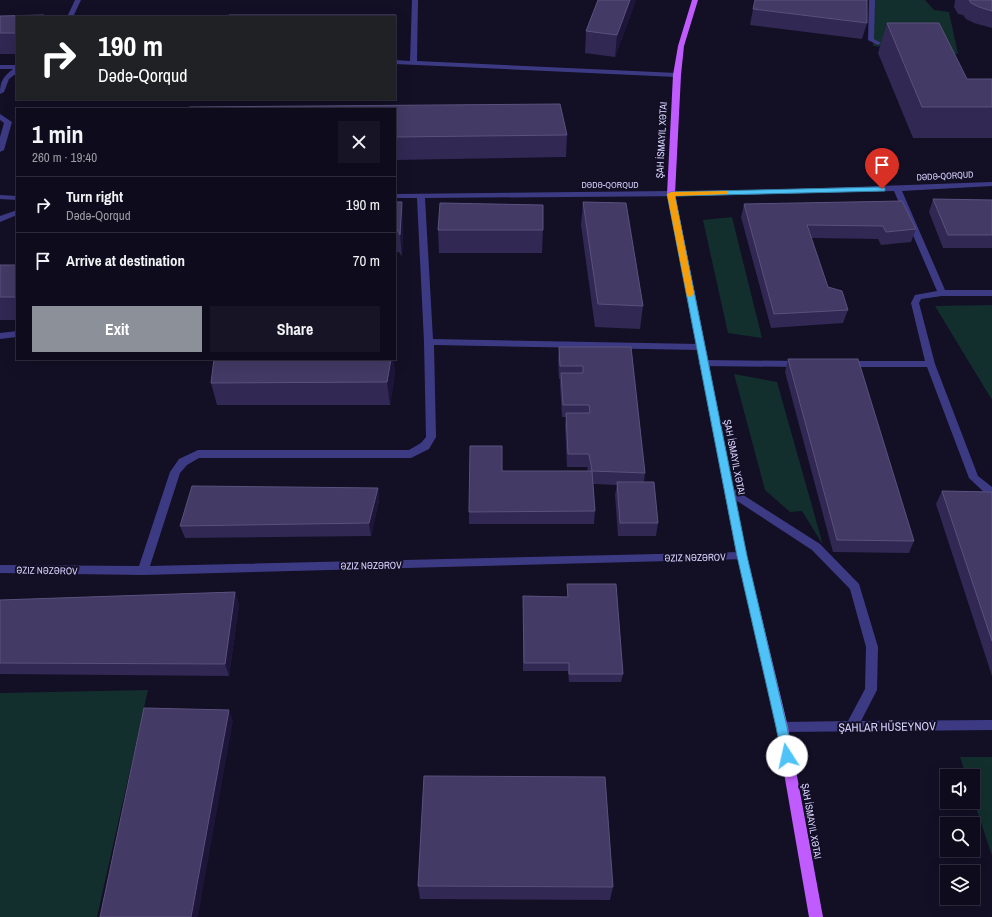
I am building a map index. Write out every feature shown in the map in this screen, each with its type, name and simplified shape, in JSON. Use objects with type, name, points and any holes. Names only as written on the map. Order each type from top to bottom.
[{"type":"main road","points":[[695,0],[681,46],[671,194],[742,556],[782,727],[816,917]]},
{"type":"street","points":[[70,16],[78,0]]},
{"type":"street","points":[[413,62],[415,0]]},
{"type":"street","points":[[872,0],[871,40],[878,43]]},
{"type":"street","points":[[396,62],[678,76]]},
{"type":"street","points":[[0,67],[16,68]]},
{"type":"street","points":[[0,92],[6,78],[16,69]]},
{"type":"street","points":[[0,116],[8,122]]},
{"type":"street","points":[[0,122],[16,122]]},
{"type":"street","points":[[0,150],[8,122]]},
{"type":"street","name":"DƏDƏ-QORQUD","points":[[396,196],[671,194],[897,189],[992,184]]},
{"type":"street","points":[[897,189],[942,293]]},
{"type":"street","points":[[143,571],[174,472],[183,462],[198,454],[411,454],[425,446],[431,437],[429,342],[421,196]]},
{"type":"street","points":[[0,197],[16,198]]},
{"type":"street","points":[[0,219],[16,212]]},
{"type":"street","points":[[992,293],[942,293],[918,296],[914,303],[930,364],[974,478],[992,493]]},
{"type":"street","points":[[0,336],[16,334]]},
{"type":"street","points":[[429,342],[700,347]]},
{"type":"street","points":[[703,363],[813,364]]},
{"type":"street","points":[[836,364],[930,364]]},
{"type":"street","points":[[729,490],[816,547],[855,587],[872,647],[871,690],[851,727]]},
{"type":"street","name":"ƏZIZ NƏZƏROV","points":[[0,569],[143,571],[742,556]]},
{"type":"street","name":"ŞAHLAR HÜSEYNOV","points":[[782,727],[992,726]]},
{"type":"green space","points":[[872,0],[925,0],[934,10],[949,12],[958,54],[873,46]]},
{"type":"green space","points":[[732,217],[762,338],[728,333],[703,220]]},
{"type":"green space","points":[[992,305],[992,400],[935,306]]},
{"type":"green space","points":[[734,374],[777,382],[823,545],[802,511],[790,512],[765,490]]},
{"type":"green space","points":[[148,690],[97,917],[0,917],[0,693]]},
{"type":"green space","points":[[960,757],[992,757],[992,856],[977,809],[980,809],[980,769],[964,769]]},
{"type":"building","points":[[598,0],[630,0],[617,35],[586,31]]},
{"type":"building","points":[[755,0],[867,0],[867,23],[753,9]]},
{"type":"building","points":[[969,0],[992,0],[992,11],[979,7],[971,3]]},
{"type":"building","points":[[44,15],[16,16],[16,33],[0,33],[0,16]]},
{"type":"building","points":[[229,15],[396,15],[396,16]]},
{"type":"building","points":[[887,23],[939,23],[967,79],[992,79],[992,107],[922,107]]},
{"type":"building","points":[[560,104],[567,135],[396,137],[396,108],[189,107]]},
{"type":"building","points":[[933,199],[992,200],[992,235],[948,235]]},
{"type":"building","points":[[902,201],[916,229],[886,232],[883,226],[807,225],[828,287],[842,291],[848,310],[774,314],[744,204]]},
{"type":"building","points":[[396,202],[402,202],[400,235],[397,229]]},
{"type":"building","points":[[583,202],[626,203],[643,306],[598,304]]},
{"type":"building","points":[[440,203],[543,205],[543,230],[438,230]]},
{"type":"building","points":[[0,265],[16,265],[16,297],[0,297]]},
{"type":"building","points":[[559,347],[631,347],[645,473],[592,471],[589,454],[568,454],[566,413],[590,413],[589,405],[563,405],[561,373],[583,373],[583,366],[560,366]]},
{"type":"building","points":[[788,359],[858,359],[914,541],[837,540]]},
{"type":"building","points":[[214,360],[391,360],[387,382],[211,383]]},
{"type":"building","points":[[470,446],[502,446],[502,471],[592,471],[595,511],[469,512]]},
{"type":"building","points":[[617,482],[654,482],[658,523],[620,523]]},
{"type":"building","points":[[192,486],[378,488],[369,523],[180,526]]},
{"type":"building","points":[[942,491],[992,492],[992,641]]},
{"type":"building","points":[[567,584],[616,584],[623,674],[569,674],[569,663],[524,663],[523,596],[568,597]]},
{"type":"building","points":[[235,592],[225,664],[0,663],[0,600]]},
{"type":"building","points":[[144,708],[229,710],[191,917],[100,917]]},
{"type":"building","points":[[424,776],[605,777],[613,887],[418,886]]},
{"type":"slow traffic","points":[[690,294],[671,194],[726,193]]},
{"type":"route","points":[[787,756],[782,727],[742,556],[671,194],[882,189]]}]
